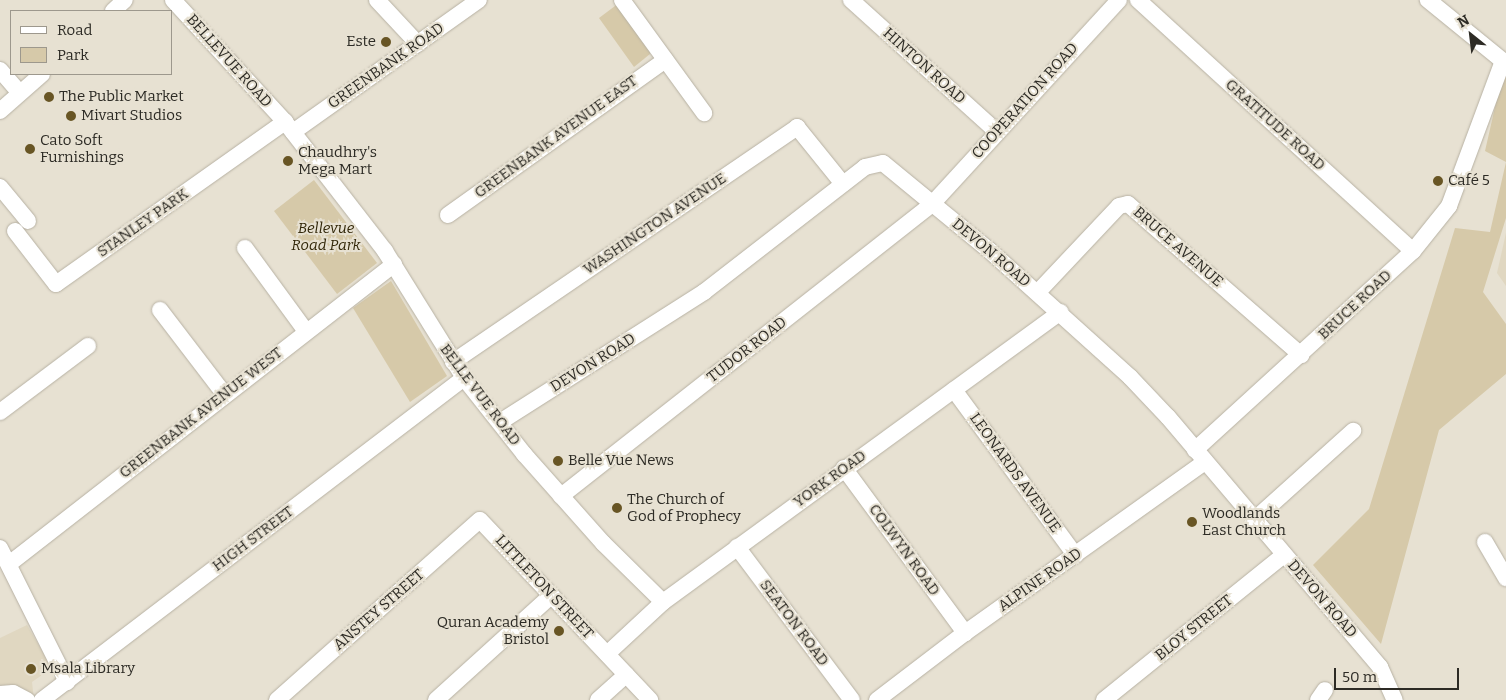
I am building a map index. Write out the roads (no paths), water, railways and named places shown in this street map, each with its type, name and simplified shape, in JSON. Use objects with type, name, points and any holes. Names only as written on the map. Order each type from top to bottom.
[{"type":"street","points":[[114,10],[125,0]]},
{"type":"street","name":"BELLEVUE ROAD","points":[[173,0],[289,127]]},
{"type":"street","points":[[377,0],[418,44]]},
{"type":"street","name":"GREENBANK ROAD","points":[[289,127],[418,44],[479,0]]},
{"type":"street","points":[[622,0],[704,113]]},
{"type":"street","name":"HINTON ROAD","points":[[851,0],[997,132]]},
{"type":"street","name":"COOPERATION ROAD","points":[[933,203],[1119,0]]},
{"type":"street","name":"GRATITUDE ROAD","points":[[1138,0],[1413,250]]},
{"type":"street","name":"BRUCE ROAD","points":[[1200,456],[1301,355],[1413,250],[1450,206],[1503,61],[1428,0]]},
{"type":"street","name":"GREENBANK AVENUE EAST","points":[[448,215],[665,60]]},
{"type":"street","points":[[0,70],[20,93]]},
{"type":"street","points":[[0,111],[41,75]]},
{"type":"street","name":"STANLEY PARK","points":[[0,187],[56,284],[289,127]]},
{"type":"street","name":"BELLE VUE ROAD","points":[[289,127],[394,264],[464,378],[561,496],[662,602]]},
{"type":"street","name":"WASHINGTON AVENUE","points":[[453,362],[797,127],[844,184]]},
{"type":"street","name":"DEVON ROAD","points":[[500,422],[704,292],[870,165],[883,163],[1038,292],[1130,377],[1380,667],[1395,700]]},
{"type":"street","name":"TUDOR ROAD","points":[[561,496],[933,203]]},
{"type":"street","name":"BRUCE AVENUE","points":[[1038,292],[1119,206],[1128,204],[1301,355]]},
{"type":"street","points":[[245,248],[306,330]]},
{"type":"street","name":"GREENBANK AVENUE WEST","points":[[9,564],[306,330],[394,264]]},
{"type":"street","points":[[160,310],[225,395]]},
{"type":"street","name":"YORK ROAD","points":[[607,654],[662,602],[1060,312]]},
{"type":"street","points":[[0,412],[88,346]]},
{"type":"street","name":"HIGH STREET","points":[[42,700],[464,378]]},
{"type":"street","name":"LEONARDS AVENUE","points":[[954,390],[1075,555]]},
{"type":"street","points":[[1253,521],[1333,440],[1353,431]]},
{"type":"street","name":"ALPINE ROAD","points":[[877,700],[965,632],[1075,555],[1200,456]]},
{"type":"street","name":"COLWYN ROAD","points":[[844,468],[965,632]]},
{"type":"street","name":"LITTLETON STREET","points":[[480,520],[650,700]]},
{"type":"street","name":"ANSTEY STREET","points":[[277,700],[480,520]]},
{"type":"street","points":[[1485,542],[1506,578]]},
{"type":"street","name":"SEATON ROAD","points":[[737,547],[852,700]]},
{"type":"street","points":[[0,548],[67,682]]},
{"type":"street","name":"BLOY STREET","points":[[1104,700],[1284,555]]},
{"type":"street","points":[[436,700],[552,595]]},
{"type":"street","points":[[598,700],[626,675]]},
{"type":"street","points":[[0,694],[13,693],[27,700]]},
{"type":"place","name":"Este","points":[[386,42]]},
{"type":"place","name":"The Public Market","points":[[49,97]]},
{"type":"place","name":"Mivart Studios","points":[[71,116]]},
{"type":"place","name":"Cato Soft Furnishings","points":[[30,149]]},
{"type":"place","name":"Chaudhry's Mega Mart","points":[[288,161]]},
{"type":"place","name":"Café 5","points":[[1438,181]]},
{"type":"place","name":"Belle Vue News","points":[[558,461]]},
{"type":"place","name":"The Church of God of Prophecy","points":[[617,508]]},
{"type":"place","name":"Woodlands East Church","points":[[1192,522]]},
{"type":"place","name":"Quran Academy Bristol","points":[[559,631]]},
{"type":"place","name":"Msala Library","points":[[31,669]]},
{"type":"park label","name":"Bellevue Road Park","points":[[326,236]]}]
